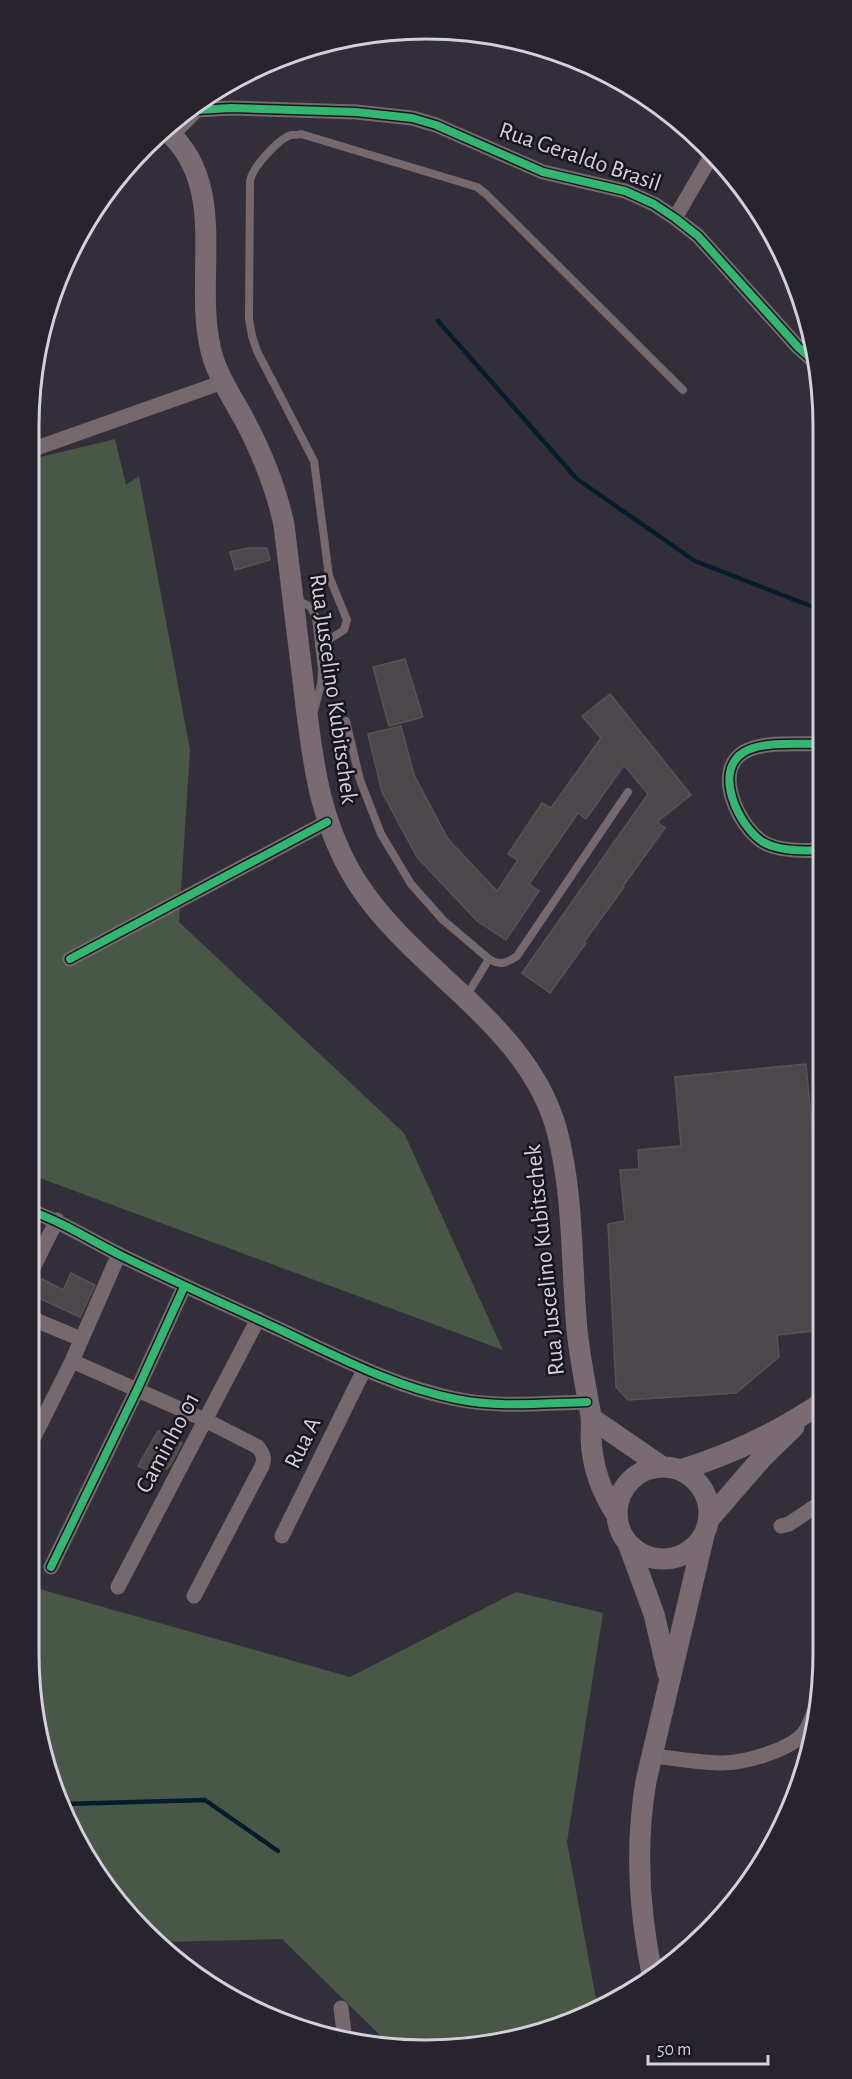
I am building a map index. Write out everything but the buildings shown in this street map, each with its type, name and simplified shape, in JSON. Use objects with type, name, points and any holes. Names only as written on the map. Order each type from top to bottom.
[{"type":"main road","name":"Rua Juscelino Kubitschek","points":[[171,135],[187,154],[203,193],[206,214],[206,320],[214,359],[223,382],[260,452],[273,484],[284,525],[313,763],[327,822],[358,884],[382,916],[513,1047],[529,1068],[546,1098],[557,1130],[570,1206],[577,1331],[595,1468],[606,1498],[616,1514]]},
{"type":"main road","points":[[670,1681],[654,1614],[629,1546],[618,1526],[616,1514],[618,1500],[624,1487],[634,1476],[647,1470],[708,1462],[736,1450],[813,1408]]},
{"type":"main road","points":[[589,1410],[670,1468],[693,1478],[704,1490],[709,1504],[707,1527],[642,1803],[639,1859],[642,1914],[651,1968]]},
{"type":"main road","points":[[629,1546],[644,1555],[661,1559],[678,1557],[693,1548],[762,1458],[813,1410]]},
{"type":"street","name":"Rua Geraldo Brasil","points":[[207,107],[345,112],[412,118],[436,125],[543,172],[625,191],[654,204],[675,218],[713,251],[785,333],[806,354]]},
{"type":"street","points":[[675,218],[708,161]]},
{"type":"street","points":[[39,447],[223,382]]},
{"type":"street","points":[[813,744],[755,747],[734,760],[729,776],[732,801],[746,825],[763,842],[781,848],[813,850]]},
{"type":"street","points":[[70,959],[327,822]]},
{"type":"street","points":[[39,1214],[57,1220],[184,1287],[258,1319],[364,1370],[416,1389],[480,1403],[589,1410]]},
{"type":"street","points":[[39,1256],[57,1220]]},
{"type":"street","points":[[39,1427],[72,1361],[119,1254]]},
{"type":"street","points":[[51,1567],[184,1287]]},
{"type":"street","name":"Caminho 01","points":[[118,1587],[258,1319]]},
{"type":"street","points":[[39,1322],[81,1339]]},
{"type":"street","points":[[72,1361],[205,1420],[258,1447],[263,1454],[264,1461],[194,1596]]},
{"type":"street","name":"Rua A","points":[[282,1536],[364,1370]]},
{"type":"street","points":[[782,1526],[789,1524],[813,1508]]},
{"type":"street","points":[[652,1756],[723,1763],[752,1758],[780,1749],[796,1741],[805,1732]]},
{"type":"street","points":[[341,2008],[344,2031]]},
{"type":"lane","points":[[319,646],[344,630],[347,620],[329,576],[314,461],[257,351],[249,319],[251,173],[283,139],[301,134],[477,187],[683,390]]},
{"type":"lane","points":[[293,597],[311,607],[315,613],[321,684],[309,727]]},
{"type":"lane","points":[[346,721],[360,780],[381,834],[411,884],[443,920],[496,963],[502,963],[517,956],[628,792]]},
{"type":"lane","points":[[465,999],[489,959]]},
{"type":"green space","points":[[115,439],[126,485],[139,476],[190,750],[179,922],[404,1133],[503,1350],[39,1178],[39,457]]},
{"type":"green space","points":[[39,1589],[350,1677],[516,1592],[603,1613],[567,1842],[596,2000],[574,2011],[501,2033],[426,2040],[382,2038],[282,1939],[169,1942],[135,1908],[104,1868],[68,1801],[46,1728],[40,1678]]},
{"type":"waterway","points":[[438,321],[577,479],[695,561],[813,607]]},
{"type":"waterway","points":[[69,1804],[205,1800],[278,1851]]},
{"type":"cycle path","points":[[203,110],[231,108],[356,112],[412,118],[436,125],[543,172],[625,191],[654,204],[698,236],[807,355]]},
{"type":"cycle path","points":[[813,744],[752,748],[735,761],[730,772],[732,798],[745,824],[754,835],[769,845],[783,849],[813,850]]},
{"type":"cycle path","points":[[70,959],[327,822]]},
{"type":"cycle path","points":[[39,1214],[142,1266],[346,1361],[411,1387],[472,1402],[521,1404],[587,1402]]},
{"type":"cycle path","points":[[51,1567],[184,1287]]}]
